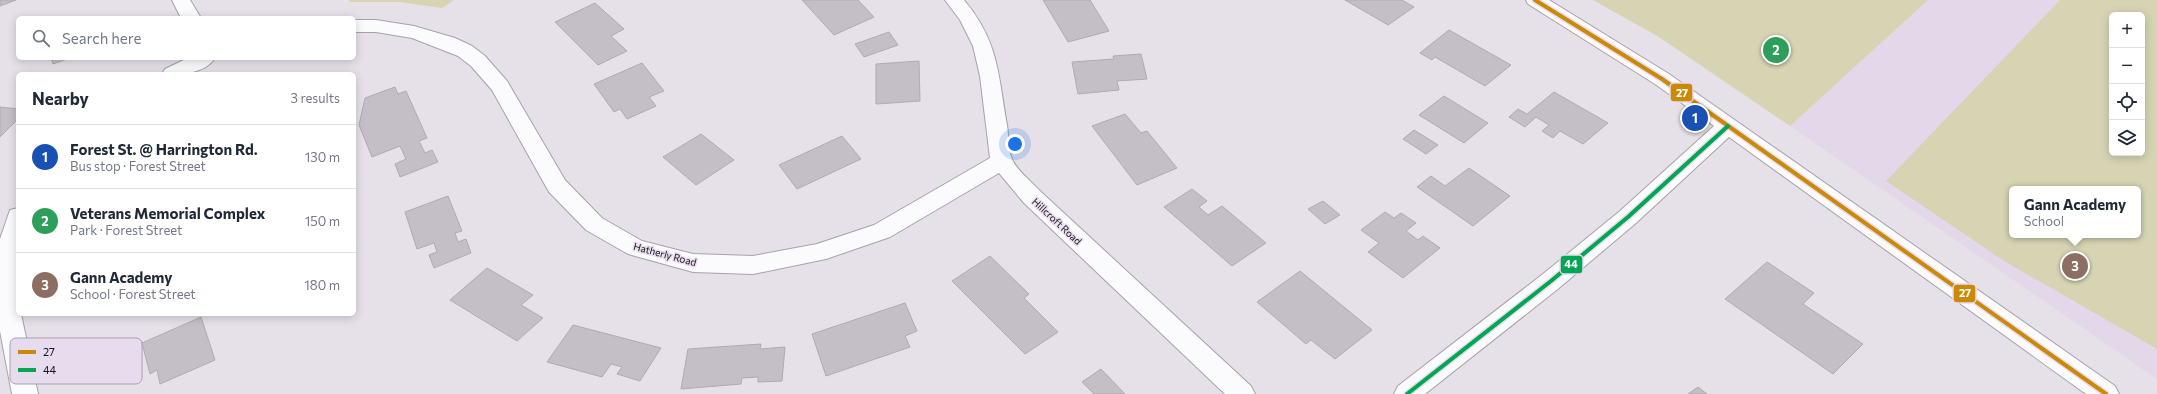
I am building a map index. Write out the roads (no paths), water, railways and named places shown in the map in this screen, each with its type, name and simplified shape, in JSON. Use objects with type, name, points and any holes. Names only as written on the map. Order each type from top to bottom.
[{"type":"street","points":[[181,0],[190,16]]},
{"type":"street","points":[[954,0],[964,11],[983,43],[992,79],[995,120],[1002,162]]},
{"type":"street","points":[[1535,0],[1626,55],[2106,394]]},
{"type":"street","name":"Hatherly Road","points":[[356,26],[382,26],[414,32],[448,43],[465,51],[478,61],[500,86],[557,186],[594,224],[636,248],[693,263],[753,265],[818,253],[882,230],[1002,162]]},
{"type":"street","points":[[176,72],[201,60]]},
{"type":"street","points":[[1407,394],[1551,281],[1628,217],[1728,126]]},
{"type":"street","name":"Hillcroft Road","points":[[1002,162],[1032,197],[1242,394]]},
{"type":"street","points":[[14,338],[9,300],[7,254],[16,223]]},
{"type":"street","points":[[23,384],[25,394]]},
{"type":"place","name":"Veterans Memorial Complex","points":[[1776,50]]},
{"type":"place","name":"Forest St. @ Harrington Rd.","points":[[1695,118]]},
{"type":"place","name":"Gann Academy","points":[[2075,266]]}]
